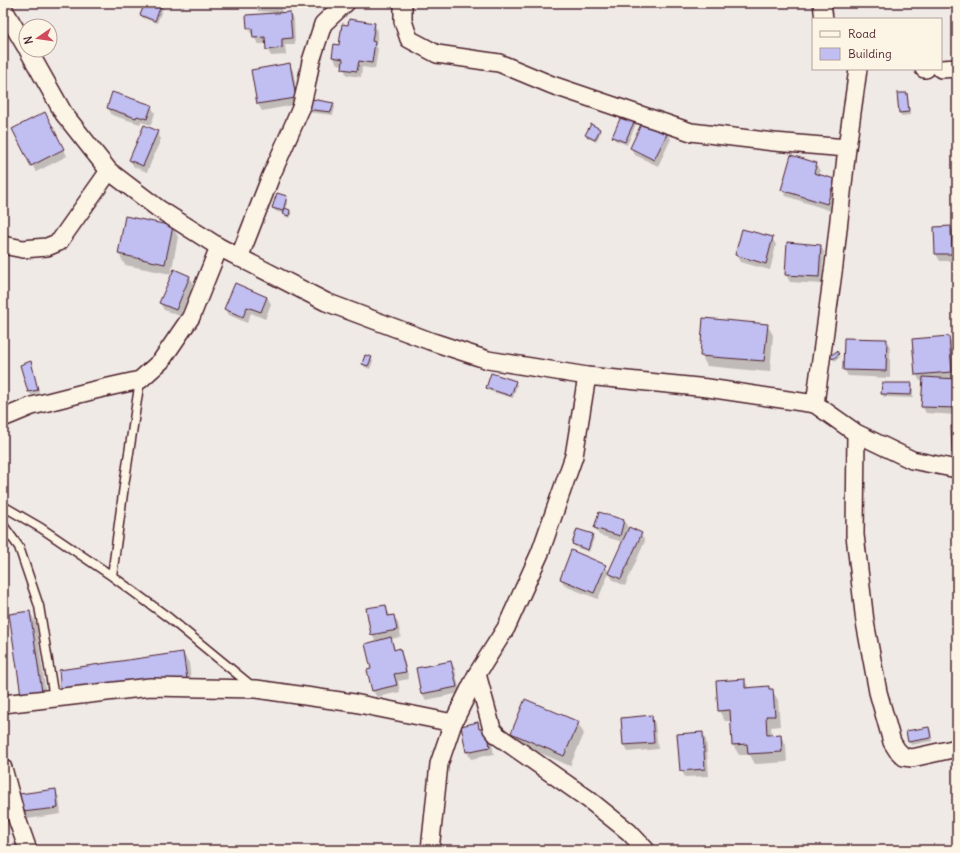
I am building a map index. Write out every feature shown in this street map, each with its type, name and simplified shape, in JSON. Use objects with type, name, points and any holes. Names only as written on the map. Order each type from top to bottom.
[{"type":"street","points":[[239,258],[271,176],[301,108],[311,61],[323,24],[346,3]]},
{"type":"street","points":[[403,3],[403,21],[409,39],[437,54],[499,63],[552,85],[691,132],[774,142],[847,148]]},
{"type":"street","points":[[822,3],[824,18]]},
{"type":"street","points":[[3,8],[18,33]]},
{"type":"street","points":[[32,58],[64,114],[109,171],[159,209],[219,247],[326,302],[430,341],[488,360],[587,376],[708,388],[815,404],[856,433],[912,460],[957,469]]},
{"type":"street","points":[[942,69],[957,68]]},
{"type":"street","points":[[815,404],[858,70]]},
{"type":"street","points":[[3,245],[23,248],[46,247],[59,242],[109,171]]},
{"type":"street","points":[[3,418],[32,406],[140,380],[161,361],[190,317],[219,247]]},
{"type":"street","points":[[430,850],[439,764],[453,723],[477,674],[506,628],[540,553],[574,456],[587,376]]},
{"type":"street","points":[[856,433],[855,535],[865,622],[878,692],[892,742],[904,757],[912,758],[957,748]]},
{"type":"street","points":[[477,674],[492,729],[498,736],[588,799],[629,832],[646,850]]},
{"type":"street","points":[[3,704],[150,687],[256,689],[354,703],[453,723]]},
{"type":"street","points":[[3,768],[16,816],[28,850]]},
{"type":"lane","points":[[112,576],[140,380]]},
{"type":"lane","points":[[3,506],[41,528],[112,576],[169,618],[256,689]]},
{"type":"lane","points":[[3,525],[19,547],[40,606],[54,698]]},
{"type":"building","points":[[145,3],[162,3],[155,21],[140,15]]},
{"type":"building","points":[[290,12],[292,38],[282,39],[282,48],[266,50],[265,37],[253,38],[252,28],[247,28],[246,15]]},
{"type":"building","points":[[349,19],[375,23],[372,41],[375,42],[372,63],[359,61],[357,71],[342,69],[343,59],[332,57],[334,44],[339,45],[342,24],[348,25]]},
{"type":"building","points":[[290,63],[296,98],[257,104],[251,70]]},
{"type":"building","points":[[112,92],[152,105],[147,119],[137,116],[136,118],[107,108]]},
{"type":"building","points":[[897,93],[907,93],[909,112],[899,113]]},
{"type":"building","points":[[306,98],[334,103],[331,112],[304,109]]},
{"type":"building","points":[[45,112],[64,149],[31,166],[12,129]]},
{"type":"building","points":[[623,112],[636,118],[625,142],[612,137]]},
{"type":"building","points":[[643,120],[668,132],[654,160],[630,148]]},
{"type":"building","points":[[591,124],[600,129],[595,140],[585,135]]},
{"type":"building","points":[[144,125],[158,131],[143,166],[129,160]]},
{"type":"building","points":[[791,155],[817,163],[814,173],[835,179],[827,204],[781,190]]},
{"type":"building","points":[[277,193],[287,196],[283,211],[272,208]]},
{"type":"building","points":[[285,208],[290,210],[289,216],[283,214]]},
{"type":"building","points":[[125,216],[173,226],[165,264],[118,254]]},
{"type":"building","points":[[951,226],[952,254],[935,254],[934,227]]},
{"type":"building","points":[[742,229],[773,237],[766,264],[735,255]]},
{"type":"building","points":[[787,242],[821,245],[819,277],[785,275]]},
{"type":"building","points":[[174,269],[190,276],[176,310],[159,303]]},
{"type":"building","points":[[235,283],[267,297],[261,312],[247,307],[243,317],[224,309]]},
{"type":"building","points":[[703,318],[768,324],[764,361],[700,356]]},
{"type":"building","points":[[949,336],[952,372],[915,375],[912,339]]},
{"type":"building","points":[[844,338],[887,339],[886,371],[843,370]]},
{"type":"building","points":[[837,351],[839,354],[833,359],[830,356]]},
{"type":"building","points":[[365,355],[372,357],[368,366],[362,364]]},
{"type":"building","points":[[31,361],[38,390],[28,392],[20,365]]},
{"type":"building","points":[[491,373],[516,381],[511,396],[486,388]]},
{"type":"building","points":[[923,377],[957,379],[957,408],[921,407]]},
{"type":"building","points":[[882,383],[912,383],[911,395],[881,394]]},
{"type":"building","points":[[957,425],[957,453],[952,453],[951,426]]},
{"type":"building","points":[[599,512],[624,520],[620,536],[594,528]]},
{"type":"building","points":[[629,527],[642,533],[621,579],[608,573]]},
{"type":"building","points":[[577,529],[593,534],[588,550],[572,544]]},
{"type":"building","points":[[571,550],[606,565],[594,593],[560,579]]},
{"type":"building","points":[[386,605],[388,616],[394,615],[397,630],[371,635],[366,608]]},
{"type":"building","points":[[30,611],[42,692],[21,695],[9,614]]},
{"type":"building","points":[[391,637],[394,650],[400,648],[406,672],[394,674],[397,685],[372,691],[367,670],[371,669],[365,644]]},
{"type":"building","points":[[183,652],[187,679],[61,694],[59,670]]},
{"type":"building","points":[[451,661],[457,687],[421,694],[416,668]]},
{"type":"building","points":[[745,679],[745,688],[769,686],[769,689],[773,689],[775,716],[766,716],[767,735],[781,734],[782,752],[748,754],[747,744],[732,745],[730,710],[718,711],[716,681]]},
{"type":"building","points":[[525,699],[579,722],[564,756],[511,733]]},
{"type":"building","points":[[652,715],[654,743],[623,745],[621,718]]},
{"type":"building","points":[[478,722],[479,729],[487,728],[490,747],[466,752],[461,726]]},
{"type":"building","points":[[929,727],[931,738],[908,742],[906,731]]},
{"type":"building","points":[[703,732],[705,769],[680,771],[677,734]]},
{"type":"building","points":[[56,789],[58,808],[22,812],[19,794]]}]
